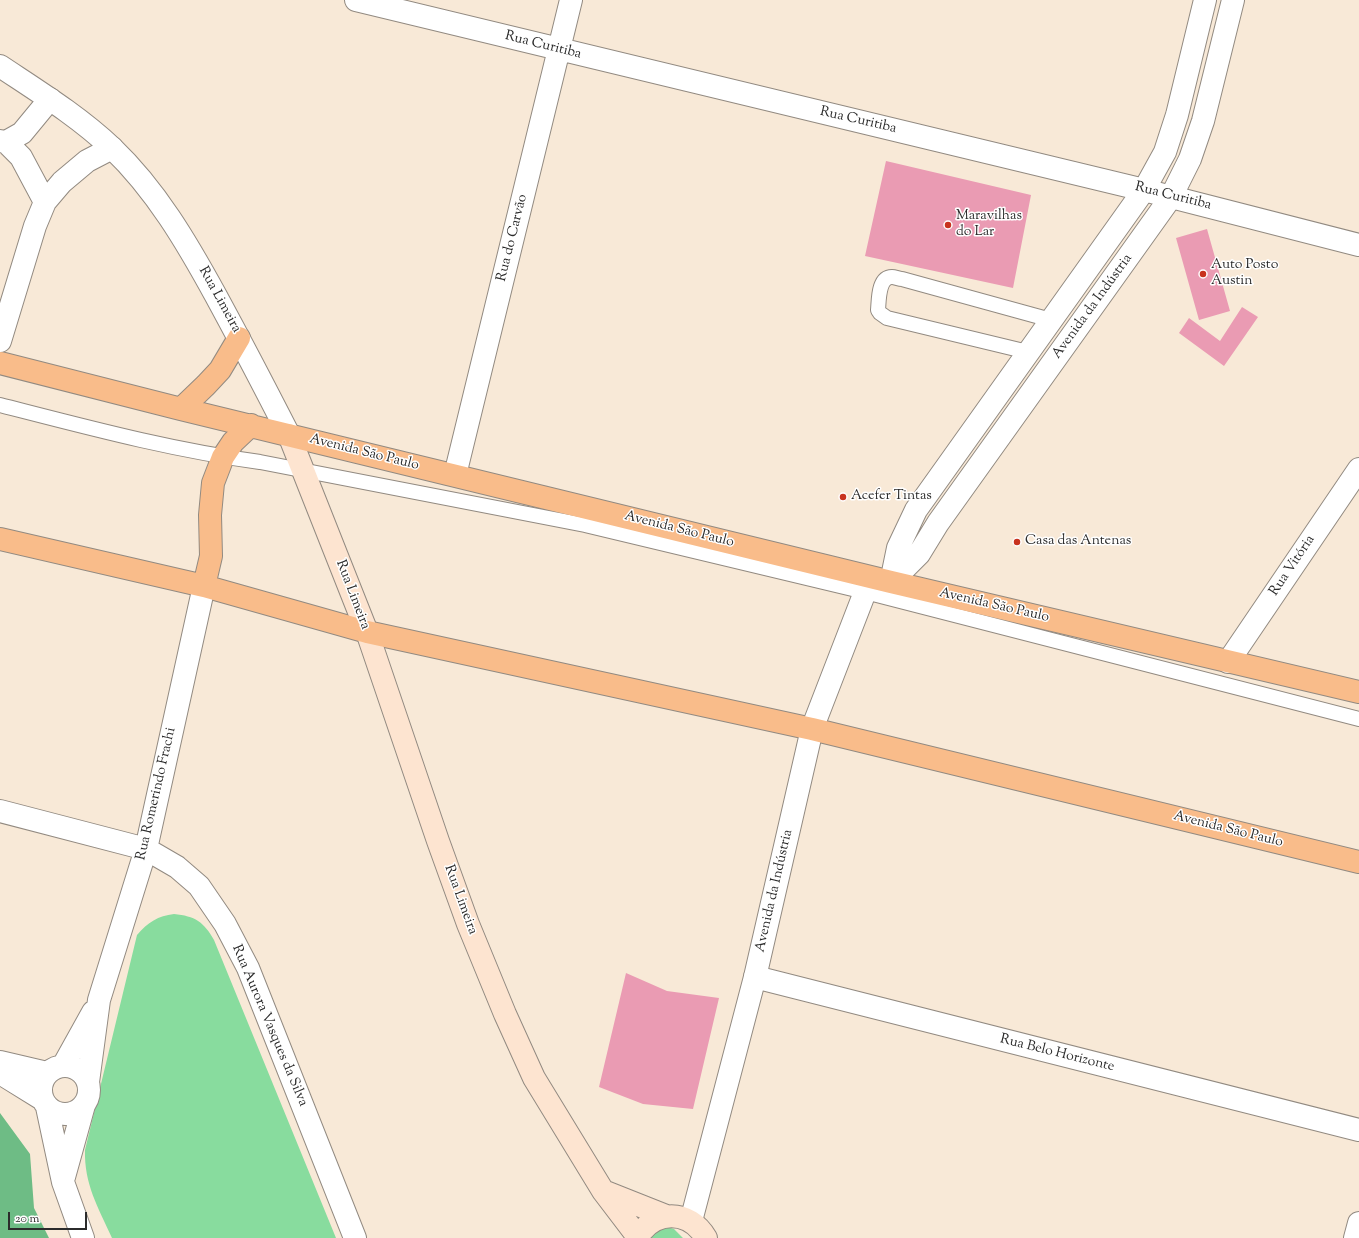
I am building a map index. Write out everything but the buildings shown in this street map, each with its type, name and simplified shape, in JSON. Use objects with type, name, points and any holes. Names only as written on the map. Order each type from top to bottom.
[{"type":"main road","points":[[181,409],[220,370],[239,338]]},
{"type":"main road","name":"Avenida São Paulo","points":[[0,363],[181,409],[252,425],[891,582],[1359,692]]},
{"type":"main road","points":[[204,586],[212,556],[210,515],[213,483],[222,457],[233,442],[252,425]]},
{"type":"main road","name":"Rua Limeira","points":[[289,435],[367,632],[468,924],[505,1014],[534,1078],[603,1191],[638,1238]]},
{"type":"main road","name":"Avenida São Paulo","points":[[0,539],[204,586],[367,632],[812,729],[1359,862]]},
{"type":"main road","points":[[603,1191],[666,1216],[679,1217],[691,1221],[701,1229],[706,1238]]},
{"type":"main road","points":[[638,1238],[649,1223],[666,1216]]},
{"type":"street","name":"Rua Curitiba","points":[[356,0],[1144,190],[1359,245]]},
{"type":"street","name":"Rua do Carvão","points":[[456,475],[571,0]]},
{"type":"street","name":"Avenida da Indústria","points":[[891,582],[898,548],[916,510],[1144,190],[1165,152],[1177,115],[1205,0]]},
{"type":"street","name":"Avenida da Indústria","points":[[691,1221],[755,978],[812,729],[865,592],[891,582],[918,554],[943,516],[1172,197],[1190,159],[1203,121],[1232,0]]},
{"type":"street","name":"Rua Limeira","points":[[0,66],[50,99],[112,148],[136,174],[166,212],[194,255],[289,435]]},
{"type":"street","points":[[45,202],[22,157],[3,142],[22,133],[50,99]]},
{"type":"street","points":[[0,341],[35,226],[45,202],[62,182],[87,161],[112,148]]},
{"type":"street","name":"Rua Vitória","points":[[1228,662],[1359,469]]},
{"type":"street","name":"Rua Romerindo Frachi","points":[[88,1082],[99,1000],[146,849],[204,586]]},
{"type":"street","name":"Rua Aurora Vasques da Silva","points":[[0,812],[146,849],[177,867],[199,886],[226,924],[248,968],[355,1238]]},
{"type":"street","name":"Rua Belo Horizonte","points":[[755,978],[1359,1130]]},
{"type":"street","name":"Rua Romerindo Frachi","points":[[55,1069],[99,1000]]},
{"type":"street","points":[[0,1062],[55,1069],[71,1066],[84,1075],[88,1082],[89,1090],[63,1182]]},
{"type":"street","points":[[55,1069],[42,1081],[40,1090],[45,1103],[63,1182],[83,1238]]},
{"type":"street","points":[[0,1073],[45,1103],[54,1111],[62,1114],[78,1110],[84,1104]]},
{"type":"street","points":[[1355,1238],[1359,1223]]},
{"type":"lane","points":[[1028,352],[887,318],[878,310],[881,285],[887,278],[891,277],[902,279],[1051,320]]},
{"type":"lane","points":[[0,405],[139,440],[585,525],[865,592],[1359,719]]},
{"type":"green space","points":[[174,914],[188,916],[198,921],[214,940],[336,1238],[112,1238],[89,1185],[85,1162],[85,1150],[137,935],[154,920],[163,916]]},
{"type":"green space","points":[[0,1113],[30,1154],[34,1208],[49,1238],[0,1238]]},
{"type":"green space","points":[[668,1227],[674,1229],[683,1238],[647,1238],[651,1232]]},
{"type":"place","name":"Maravilhas do Lar","points":[[948,225]]},
{"type":"place","name":"Auto Posto Austin","points":[[1203,274]]},
{"type":"place","name":"Acefer Tintas","points":[[843,497]]},
{"type":"place","name":"Casa das Antenas","points":[[1017,542]]}]
